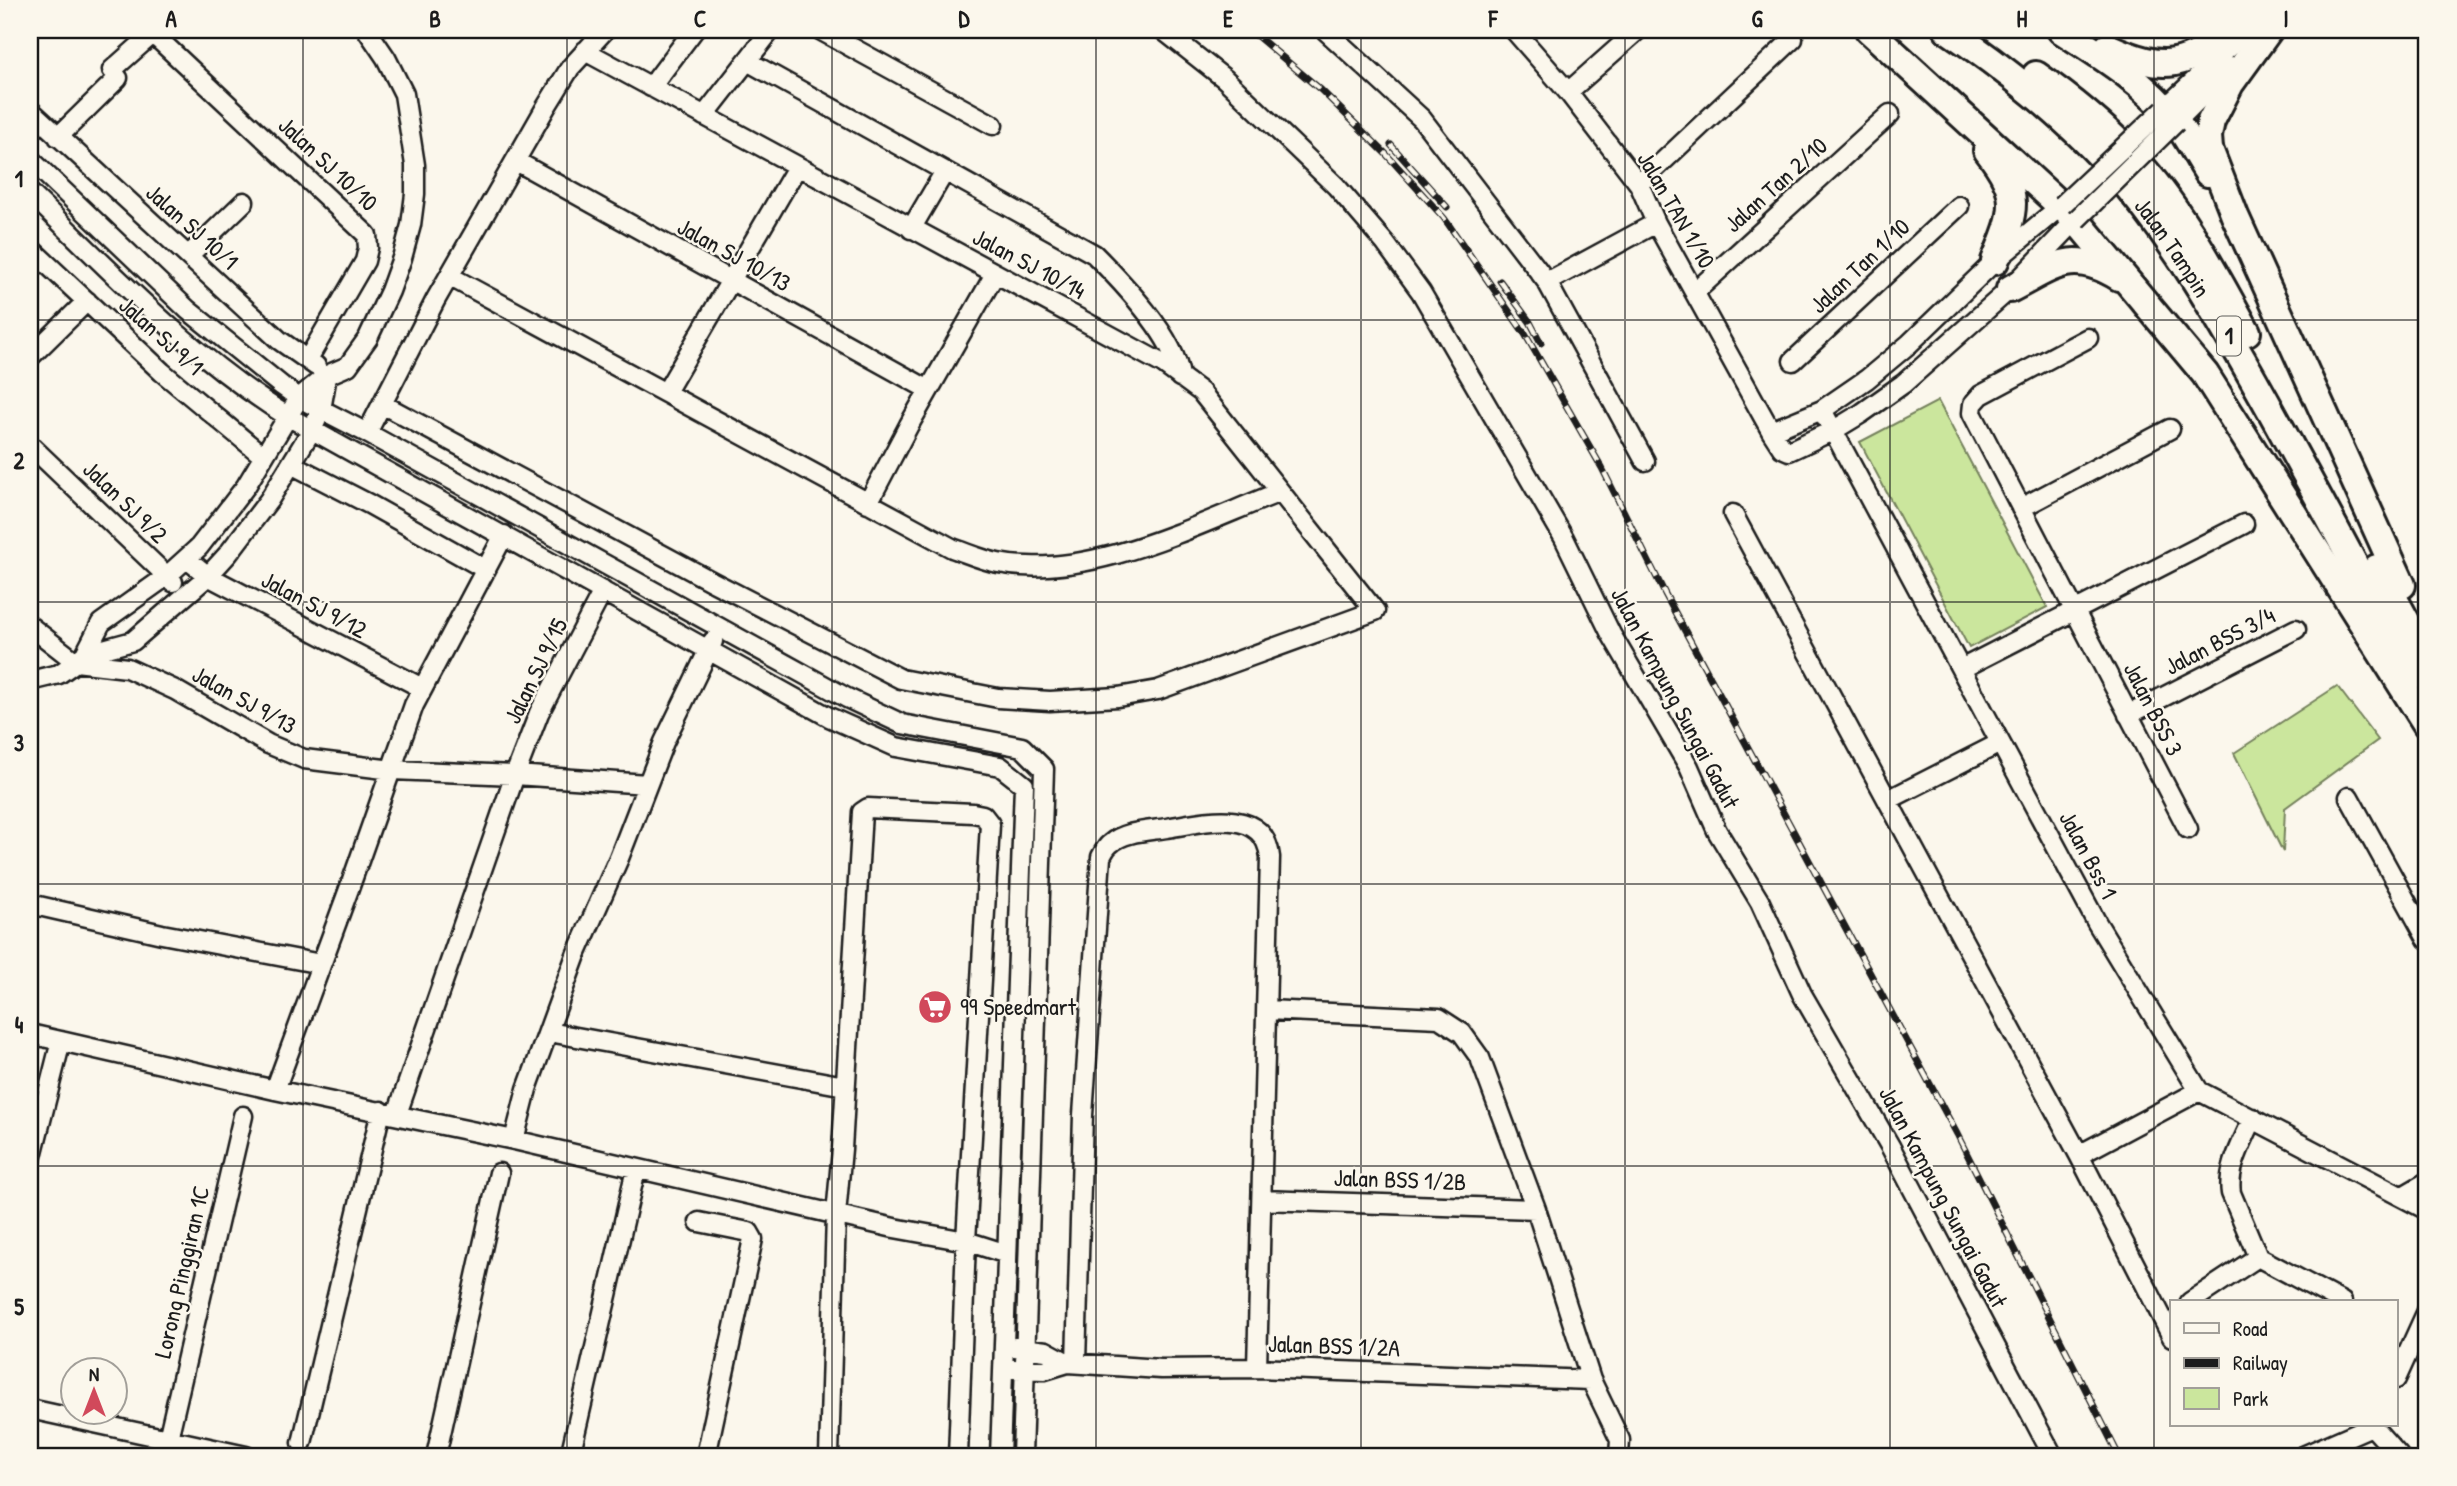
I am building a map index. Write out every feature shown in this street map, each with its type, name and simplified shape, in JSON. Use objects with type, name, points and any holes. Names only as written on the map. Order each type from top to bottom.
[{"type":"highway","points":[[1869,30],[2069,213],[2133,285],[2205,374],[2427,725]]},
{"type":"highway","name":"Jalan Tampin","points":[[1948,30],[2037,98],[2090,144],[2165,236],[2221,320],[2353,559],[2427,706]]},
{"type":"highway","name":"Jalan Tampin","points":[[1972,30],[2045,82],[2107,132],[2131,154],[2156,184],[2201,248],[2427,659]]},
{"type":"highway","points":[[2061,30],[2123,71],[2170,115],[2235,216]]},
{"type":"highway","points":[[2072,30],[2136,60],[2165,65],[2201,54],[2235,30]]},
{"type":"highway","points":[[2269,30],[2230,84],[2211,121],[2208,136],[2213,164],[2427,638]]},
{"type":"highway","points":[[1948,102],[2004,171],[2012,197],[2011,220],[1995,261]]},
{"type":"highway","points":[[2010,289],[2059,264],[2079,261],[2100,265],[2133,285]]},
{"type":"street","points":[[80,658],[101,623],[187,559],[246,486],[299,398],[327,375],[348,366],[368,338],[390,291],[411,225],[415,194],[412,142],[404,94],[386,58],[367,30]]},
{"type":"street","points":[[367,433],[449,276],[570,68],[605,30]]},
{"type":"street","points":[[651,87],[694,30]]},
{"type":"street","points":[[704,116],[771,30]]},
{"type":"street","points":[[820,30],[993,124]]},
{"type":"street","name":"Jalan Kampung Sungai Gadut","points":[[1163,30],[1225,79],[1336,186],[1385,243],[1421,292],[1564,538],[1611,634],[1689,767],[1717,831],[1759,902],[1802,994],[1896,1156],[2053,1456]]},
{"type":"street","points":[[1325,30],[1422,119],[1547,282],[1645,461]]},
{"type":"street","name":"Jalan TAN 1/10","points":[[1514,30],[1568,92],[1639,184],[1656,223],[1696,291],[1771,431]]},
{"type":"street","points":[[1568,92],[1638,30]]},
{"type":"street","points":[[2069,213],[1995,261],[1909,344],[1867,379],[1822,410],[1771,431],[1782,448],[1789,451],[1862,414],[1903,384],[2010,289],[2069,213],[2170,115],[2248,30]]},
{"type":"street","points":[[2170,115],[2269,30]]},
{"type":"street","points":[[58,137],[155,32]]},
{"type":"street","name":"Jalan SJ 10/10","points":[[155,32],[366,235],[368,248],[365,261],[308,359]]},
{"type":"street","points":[[1639,184],[1793,39]]},
{"type":"street","name":"Jalan SJ 10/14","points":[[382,404],[701,576],[901,679],[998,698],[1050,701],[1118,697],[1158,690],[1375,611],[1200,392],[1163,364],[585,51]]},
{"type":"street","points":[[747,61],[1094,254],[1118,278],[1166,340],[1179,362],[1180,377]]},
{"type":"street","name":"Jalan SJ 10/1","points":[[30,110],[279,340],[327,375]]},
{"type":"street","name":"Jalan Tan 2/10","points":[[1696,291],[1889,114]]},
{"type":"street","points":[[30,159],[188,310],[299,398],[847,698],[902,724],[1022,747],[1044,769],[1021,1456]]},
{"type":"street","name":"Jalan SJ 10/13","points":[[516,161],[929,390]]},
{"type":"street","points":[[666,392],[797,167]]},
{"type":"street","points":[[911,229],[945,171]]},
{"type":"street","points":[[30,193],[168,326],[262,400],[287,416],[313,428],[829,717],[896,747],[1000,765],[1024,785],[1000,1456]]},
{"type":"street","points":[[188,256],[244,202]]},
{"type":"street","name":"Jalan Tan 1/10","points":[[1793,361],[1959,206]]},
{"type":"street","points":[[1547,282],[1656,223]]},
{"type":"street","name":"Jalan SJ 9/1","points":[[30,248],[162,372],[263,456]]},
{"type":"street","points":[[868,503],[995,274]]},
{"type":"street","points":[[449,276],[952,548],[997,563],[1034,567],[1076,564],[1136,548],[1280,492]]},
{"type":"street","points":[[30,357],[87,301]]},
{"type":"street","name":"Jalan BSS 3","points":[[2088,338],[1981,395],[1973,404],[1972,414],[2188,829]]},
{"type":"street","points":[[30,681],[58,674],[80,658],[133,641],[208,576],[248,530],[293,465],[321,410],[327,375]]},
{"type":"street","name":"Jalan Bss 1","points":[[1822,410],[2110,946],[2199,1091]]},
{"type":"street","points":[[2021,508],[2170,429]]},
{"type":"street","name":"Jalan SJ 9/2","points":[[30,445],[185,595]]},
{"type":"street","points":[[293,465],[485,569]]},
{"type":"street","points":[[1733,514],[2167,1318]]},
{"type":"street","points":[[1961,669],[2244,524]]},
{"type":"street","points":[[275,1090],[392,770],[399,744],[422,688],[504,535]]},
{"type":"street","name":"Jalan SJ 9/12","points":[[187,559],[208,576],[422,688]]},
{"type":"street","name":"Jalan SJ 9/15","points":[[302,1443],[389,1113],[540,713],[603,591]]},
{"type":"street","points":[[30,626],[80,658]]},
{"type":"street","points":[[514,1140],[527,1089],[576,955],[619,858],[664,742],[720,628]]},
{"type":"street","name":"Jalan BSS 3/4","points":[[2128,715],[2296,629]]},
{"type":"street","name":"Jalan SJ 9/13","points":[[80,658],[127,668],[195,701],[268,744],[304,759],[392,770],[647,783]]},
{"type":"street","points":[[1888,800],[2000,743]]},
{"type":"street","points":[[2349,797],[2427,939]]},
{"type":"street","points":[[829,1456],[836,1215],[862,812],[868,808],[983,815],[990,824],[966,1241],[958,1456]]},
{"type":"street","points":[[1072,1363],[1084,1101],[1101,857],[1110,843],[1128,835],[1210,821],[1236,821],[1254,828],[1268,843],[1270,857],[1257,1368]]},
{"type":"street","points":[[30,904],[162,934],[321,964]]},
{"type":"street","points":[[1267,1010],[1439,1018],[1462,1033],[1480,1058],[1536,1209],[1591,1380],[1620,1440],[1619,1456]]},
{"type":"street","points":[[549,1032],[845,1086]]},
{"type":"street","points":[[30,1034],[275,1090],[514,1140],[836,1215],[966,1241],[1007,1254]]},
{"type":"street","points":[[30,1164],[61,1041]]},
{"type":"street","points":[[2079,1155],[2199,1091],[2427,1210]]},
{"type":"street","name":"Lorong Pinggiran 1C","points":[[169,1439],[243,1116]]},
{"type":"street","points":[[2253,1118],[2231,1172],[2230,1184],[2231,1193],[2258,1256],[2338,1300]]},
{"type":"street","points":[[570,1456],[636,1169]]},
{"type":"street","points":[[436,1456],[499,1173]]},
{"type":"street","points":[[2403,1196],[2427,1182]]},
{"type":"street","name":"Jalan BSS 1/2B","points":[[1262,1200],[1536,1209]]},
{"type":"street","points":[[699,1222],[749,1232],[753,1239],[706,1456]]},
{"type":"street","points":[[2193,1300],[2258,1256]]},
{"type":"street","points":[[2398,1375],[2427,1311]]},
{"type":"street","points":[[1004,1347],[1046,1350],[1072,1363]]},
{"type":"street","points":[[1003,1368],[1045,1370],[1072,1363]]},
{"type":"street","name":"Jalan BSS 1/2A","points":[[1072,1363],[1161,1369],[1257,1368],[1591,1380]]},
{"type":"street","points":[[30,1409],[246,1456]]},
{"type":"street","points":[[2303,1456],[2373,1426],[2399,1456]]},
{"type":"green space","points":[[1938,401],[2047,607],[1969,648],[1860,442]]},
{"type":"green space","points":[[2337,686],[2378,740],[2285,808],[2283,852],[2234,753]]},
{"type":"railway","points":[[1250,30],[1321,90],[1386,154],[1444,218],[1525,334],[1602,468],[1665,594],[1957,1134],[2119,1456]]},
{"type":"railway","points":[[1391,145],[1447,207]]},
{"type":"railway","points":[[1500,281],[1530,322],[1541,343]]},
{"type":"place","name":"99 Speedmart","points":[[935,1007]]}]
